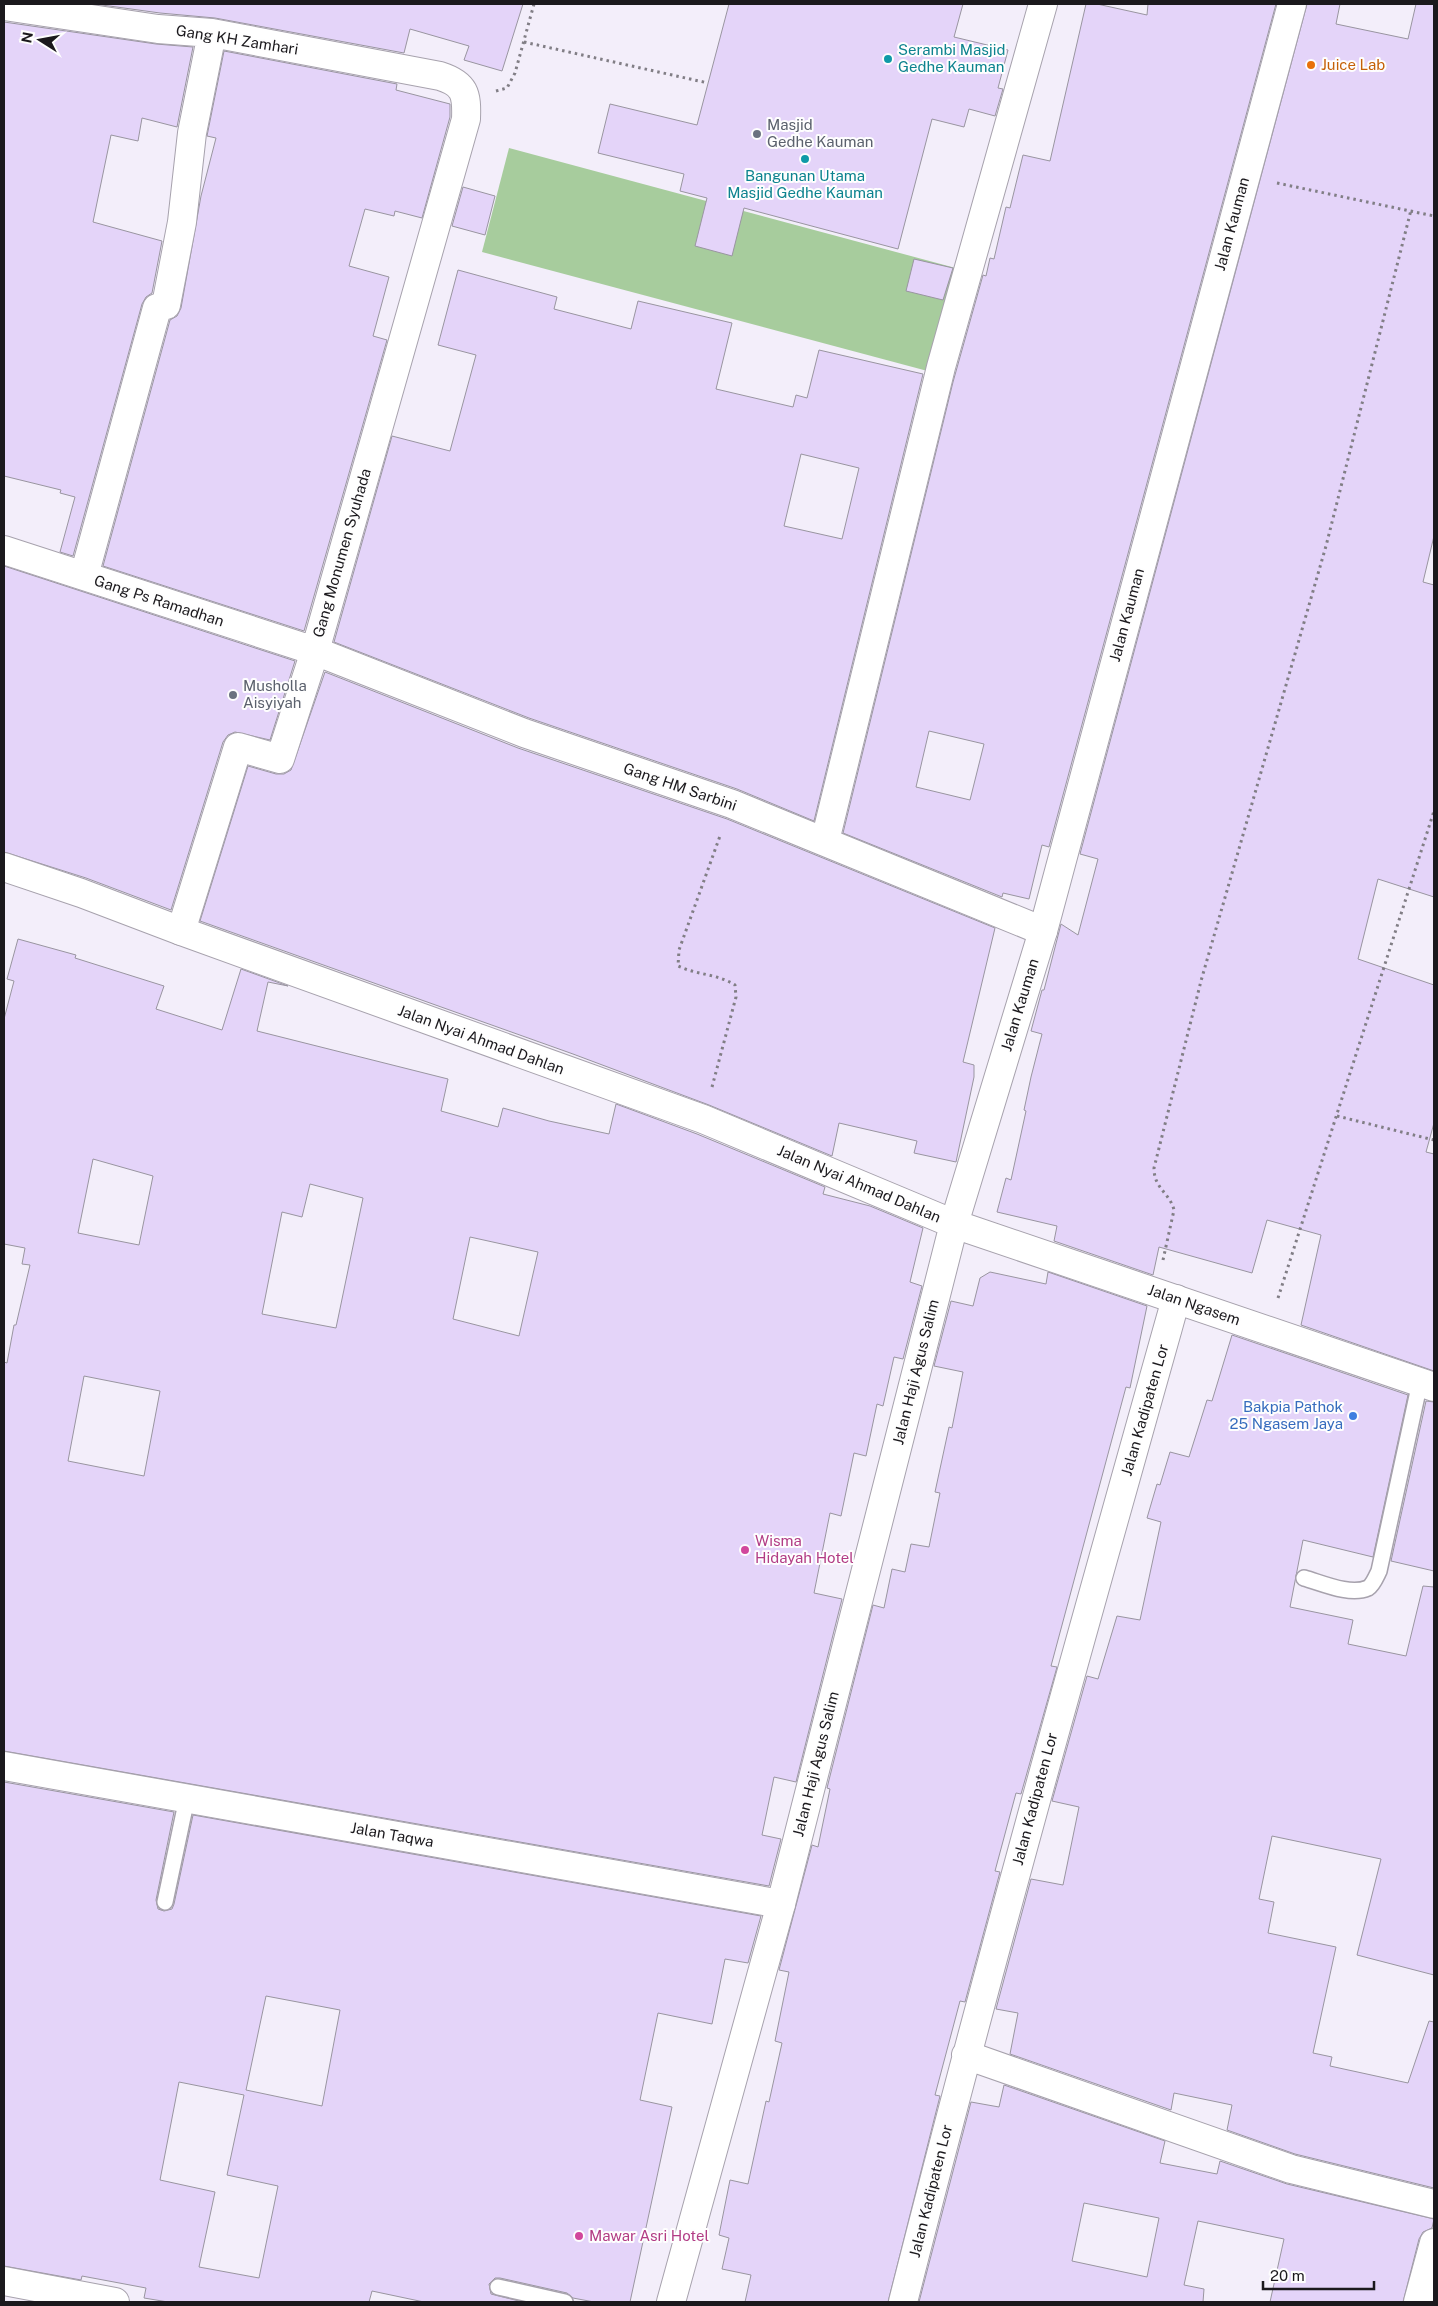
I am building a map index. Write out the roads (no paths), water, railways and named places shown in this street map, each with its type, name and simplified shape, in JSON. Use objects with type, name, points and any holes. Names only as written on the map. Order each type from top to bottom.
[{"type":"street","points":[[825,842],[942,368],[1043,4]]},
{"type":"street","name":"Jalan Kauman","points":[[954,1224],[1043,930],[1292,4]]},
{"type":"street","name":"Gang KH Zamhari","points":[[4,6],[158,29],[212,33],[440,76],[455,80],[466,109]]},
{"type":"street","points":[[84,576],[157,308],[166,305],[182,222],[192,133],[212,33]]},
{"type":"street","name":"Gang Monumen Syuhada","points":[[181,931],[238,747],[280,759],[314,651],[466,109]]},
{"type":"street","name":"Gang Ps Ramadhan","points":[[4,550],[314,651]]},
{"type":"street","name":"Gang HM Sarbini","points":[[314,651],[524,733],[732,804],[1043,930]]},
{"type":"street","name":"Jalan Nyai Ahmad Dahlan","points":[[4,868],[81,893],[704,1120],[954,1224]]},
{"type":"street","name":"Jalan Ngasem","points":[[954,1224],[1427,1385]]},
{"type":"street","name":"Jalan Haji Agus Salim","points":[[670,2302],[781,1904],[954,1224]]},
{"type":"street","name":"Jalan Kadipaten Lor","points":[[903,2302],[966,2055],[1057,1720],[1165,1296]]},
{"type":"street","name":"Jalan Taqwa","points":[[4,1766],[781,1904]]},
{"type":"street","points":[[966,2055],[1291,2169],[1434,2204]]},
{"type":"street","points":[[1418,2302],[1434,2242]]},
{"type":"street","points":[[4,2281],[115,2302]]},
{"type":"lane","points":[[1304,1578],[1354,1591],[1369,1587],[1374,1581],[1379,1571],[1427,1385]]},
{"type":"lane","points":[[164,1902],[187,1798]]},
{"type":"lane","points":[[498,2287],[566,2302]]},
{"type":"place","name":"Serambi Masjid Gedhe Kauman","points":[[888,59]]},
{"type":"place","name":"Juice Lab","points":[[1311,65]]},
{"type":"place","name":"Masjid Gedhe Kauman","points":[[757,134]]},
{"type":"place","name":"Bangunan Utama Masjid Gedhe Kauman","points":[[805,159]]},
{"type":"place","name":"Musholla Aisyiyah","points":[[233,695]]},
{"type":"place","name":"Bakpia Pathok 25 Ngasem Jaya","points":[[1353,1416]]},
{"type":"place","name":"Wisma Hidayah Hotel","points":[[745,1550]]},
{"type":"place","name":"Mawar Asri Hotel","points":[[579,2236]]}]
